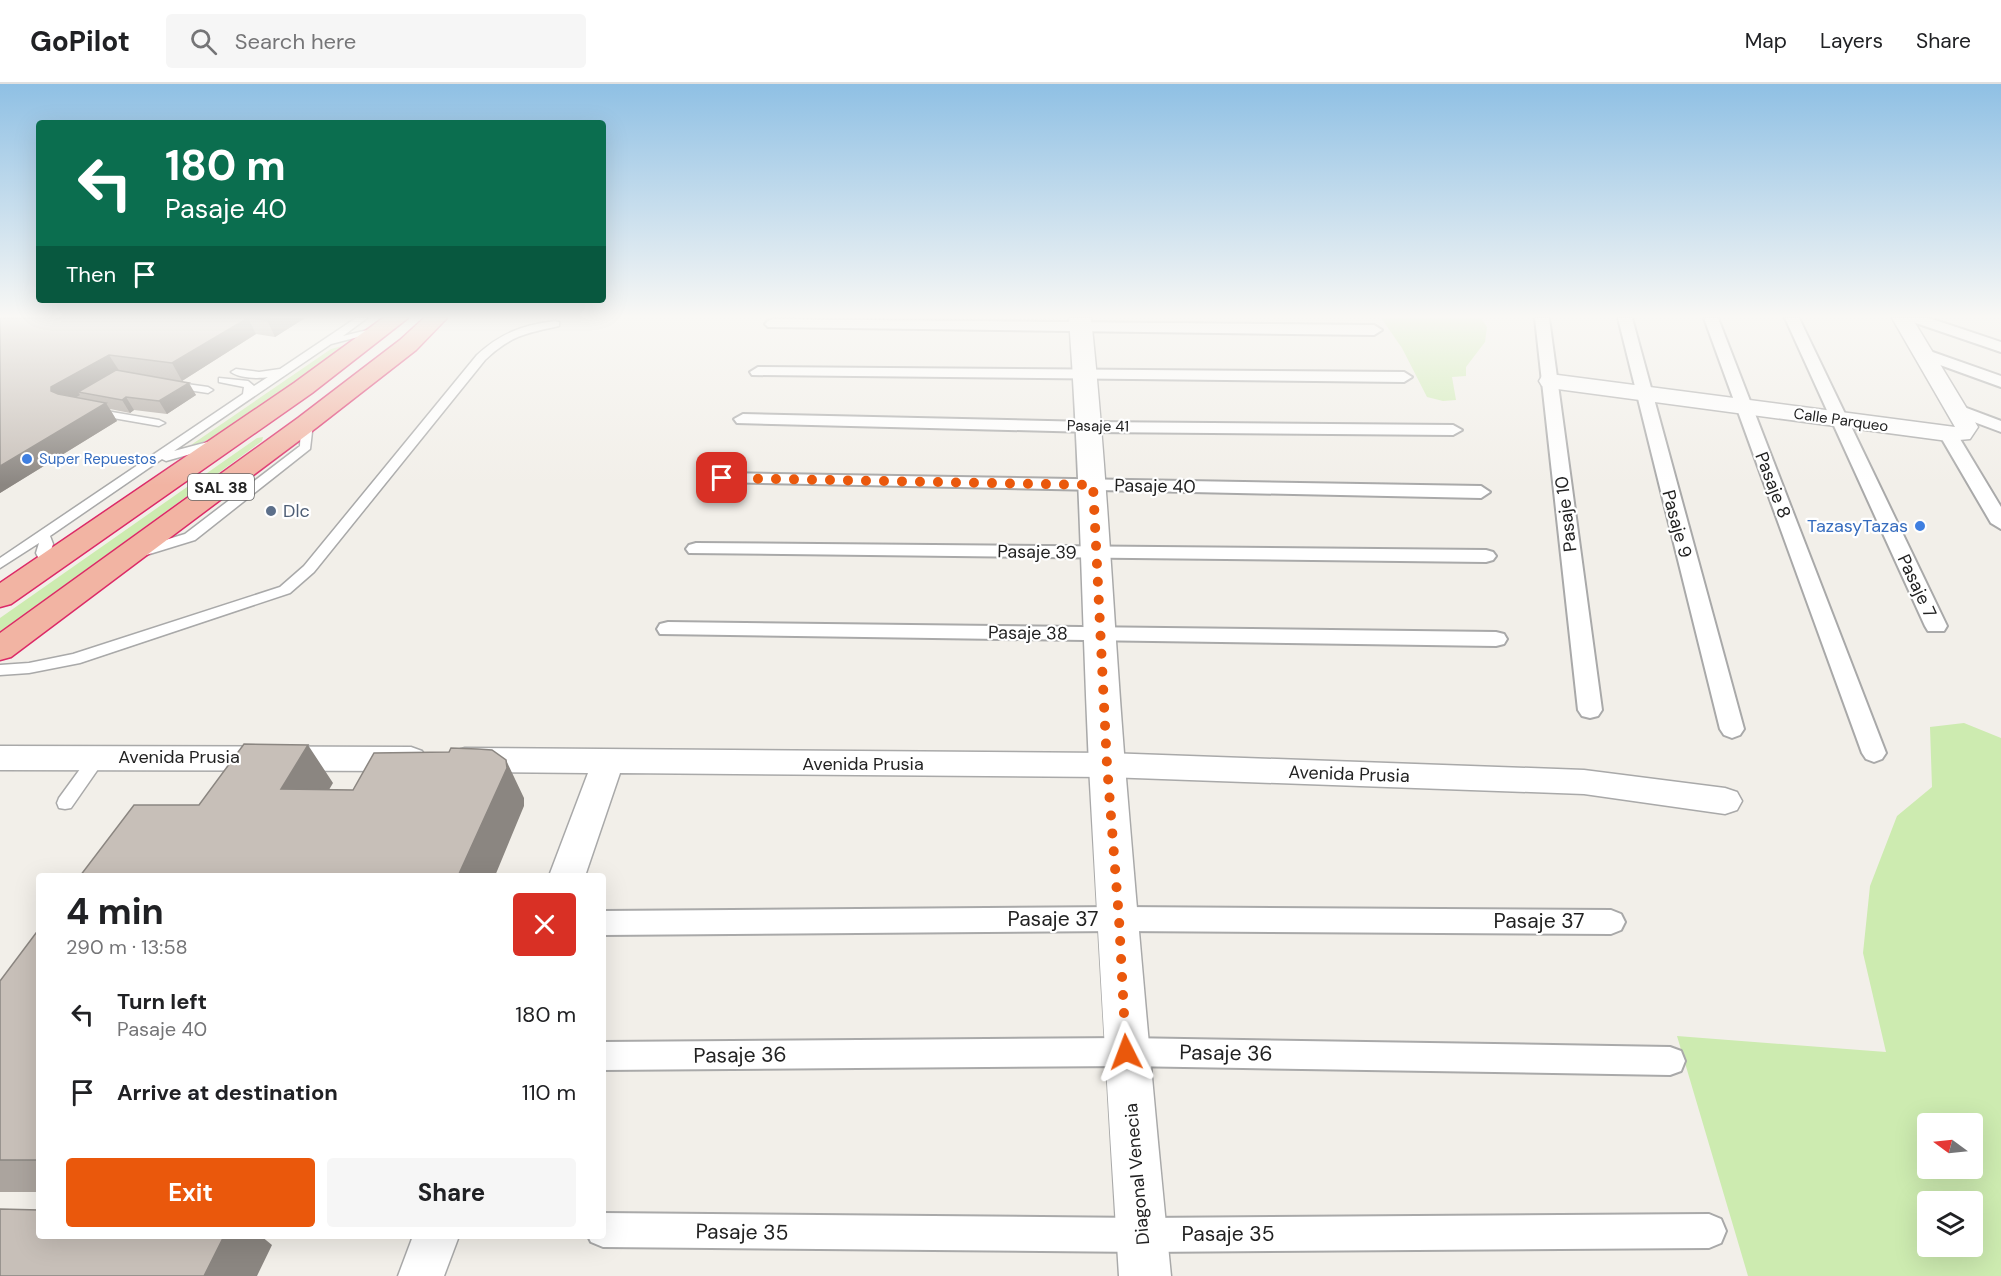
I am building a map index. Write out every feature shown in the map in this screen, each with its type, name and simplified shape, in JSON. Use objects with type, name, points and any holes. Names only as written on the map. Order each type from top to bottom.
[{"type":"highway","name":"SAL 38","points":[[0,597],[46,550],[227,441],[314,374]]},
{"type":"highway","name":"SAL 38","points":[[0,649],[129,556],[371,374]]},
{"type":"highway","points":[[0,605],[44,573],[46,550]]},
{"type":"street","points":[[936,374],[1404,377]]},
{"type":"street","name":"Pasaje 10","points":[[1549,374],[1590,710]]},
{"type":"street","name":"Pasaje 9","points":[[1638,374],[1732,729]]},
{"type":"street","name":"Pasaje 8","points":[[1731,374],[1874,753]]},
{"type":"street","name":"Pasaje 7","points":[[1818,374],[1936,626]]},
{"type":"street","points":[[1935,374],[1967,427],[1962,434],[1948,434]]},
{"type":"street","points":[[1978,374],[2001,382]]},
{"type":"street","name":"Diagonal Venecia","points":[[1085,375],[1126,1052],[1144,1256]]},
{"type":"street","name":"Calle Parqueo","points":[[1550,381],[1948,434]]},
{"type":"street","points":[[1956,409],[2001,427]]},
{"type":"street","name":"Pasaje 41","points":[[742,419],[1089,427],[1453,430]]},
{"type":"street","points":[[1948,434],[2001,523]]},
{"type":"street","name":"Pasaje 40","points":[[722,478],[1481,492]]},
{"type":"street","name":"Pasaje 39","points":[[696,549],[1486,556]]},
{"type":"street","name":"Pasaje 38","points":[[668,628],[1496,639]]},
{"type":"street","name":"Avenida Prusia","points":[[0,758],[287,757],[608,762],[1107,765],[1584,782],[1725,801]]},
{"type":"street","points":[[568,873],[608,762]]},
{"type":"street","name":"Pasaje 37","points":[[606,923],[1119,919],[1611,922]]},
{"type":"street","name":"Pasaje 36","points":[[606,1056],[1126,1052],[1670,1061]]},
{"type":"street","name":"Pasaje 35","points":[[606,1230],[1144,1256],[1708,1231]]},
{"type":"street","points":[[422,1276],[435,1239]]},
{"type":"lane","points":[[252,374],[270,374]]},
{"type":"lane","points":[[0,564],[46,550],[154,461],[282,374]]},
{"type":"lane","points":[[0,670],[29,668],[75,659],[285,590],[309,569],[466,374]]},
{"type":"lane","points":[[223,380],[248,384],[250,389],[247,397]]},
{"type":"lane","points":[[164,384],[208,390]]},
{"type":"lane","points":[[81,409],[159,423]]},
{"type":"lane","points":[[154,461],[227,441]]},
{"type":"lane","points":[[64,803],[98,758]]},
{"type":"green space","points":[[295,374],[309,374],[213,439],[191,445]]},
{"type":"green space","points":[[1415,374],[1466,374],[1466,376],[1452,377],[1456,400],[1443,401],[1427,397]]},
{"type":"green space","points":[[263,437],[262,441],[0,633],[0,618],[257,438]]},
{"type":"green space","points":[[1964,723],[2001,738],[2001,1276],[1748,1276],[1677,1036],[1886,1052],[1863,953],[1870,886],[1897,816],[1932,787],[1930,727]]},
{"type":"building","points":[[0,374],[75,374],[51,387],[51,391],[106,403],[0,466]]},
{"type":"building","points":[[110,374],[136,374],[189,383],[159,401],[126,397],[122,400],[78,392]]},
{"type":"building","points":[[244,744],[308,745],[281,789],[353,790],[374,753],[449,752],[451,748],[492,750],[506,760],[507,768],[459,873],[82,873],[134,805],[199,805]]},
{"type":"building","points":[[36,933],[36,1160],[0,1160],[0,981]]},
{"type":"building","points":[[0,1209],[36,1210],[36,1239],[222,1239],[204,1276],[0,1276]]},
{"type":"place","name":"Super Repuestos","points":[[27,459]]},
{"type":"place","name":"Dlc","points":[[271,511]]},
{"type":"place","name":"TazasyTazas","points":[[1920,526]]},
{"type":"route","points":[[722,478],[1093,485],[1107,765],[1119,919],[1126,1052]]}]
